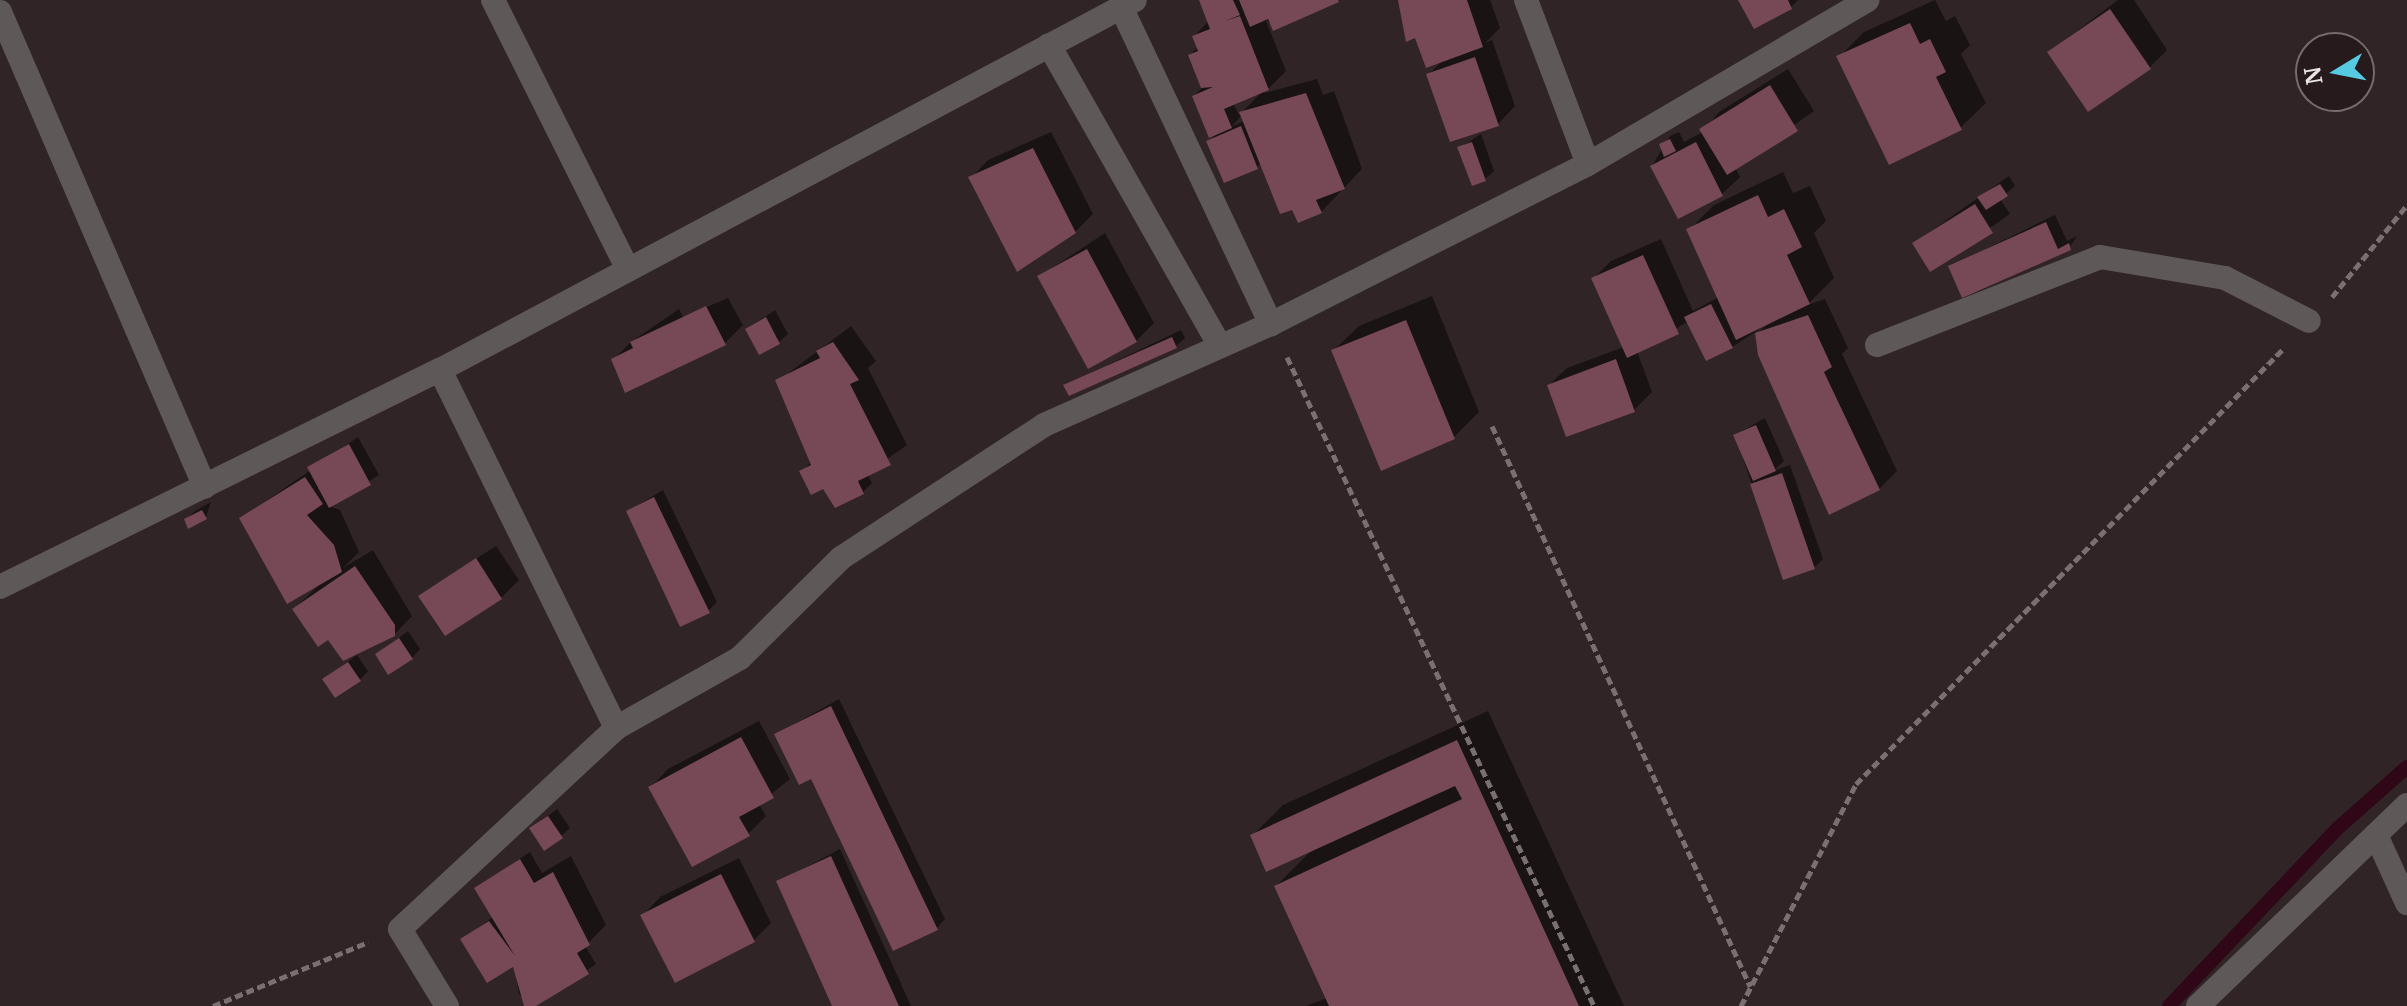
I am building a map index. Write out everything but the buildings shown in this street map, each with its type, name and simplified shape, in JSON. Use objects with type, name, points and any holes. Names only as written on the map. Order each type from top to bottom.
[{"type":"street","points":[[493,0],[627,268]]},
{"type":"street","points":[[1526,0],[1588,164]]},
{"type":"street","points":[[447,1006],[400,929],[616,728],[740,658],[841,558],[1044,425],[1271,324],[1588,164],[1868,0]]},
{"type":"street","points":[[0,587],[440,370],[1128,4],[1271,324]]},
{"type":"street","points":[[0,12],[205,487]]},
{"type":"street","points":[[1049,45],[1220,346]]},
{"type":"street","points":[[1877,345],[2100,257],[2225,278],[2309,321]]},
{"type":"street","points":[[440,370],[616,728]]},
{"type":"street","points":[[2198,1006],[2407,805]]},
{"type":"street","points":[[2376,835],[2407,903]]},
{"type":"path","points":[[1741,1006],[1856,784],[2309,321],[2407,205]]},
{"type":"path","points":[[1271,324],[1594,1006]]},
{"type":"path","points":[[1492,426],[1750,987]]},
{"type":"path","points":[[213,1006],[400,929]]},
{"type":"waterway","points":[[2169,1006],[2338,828],[2407,767]]}]
